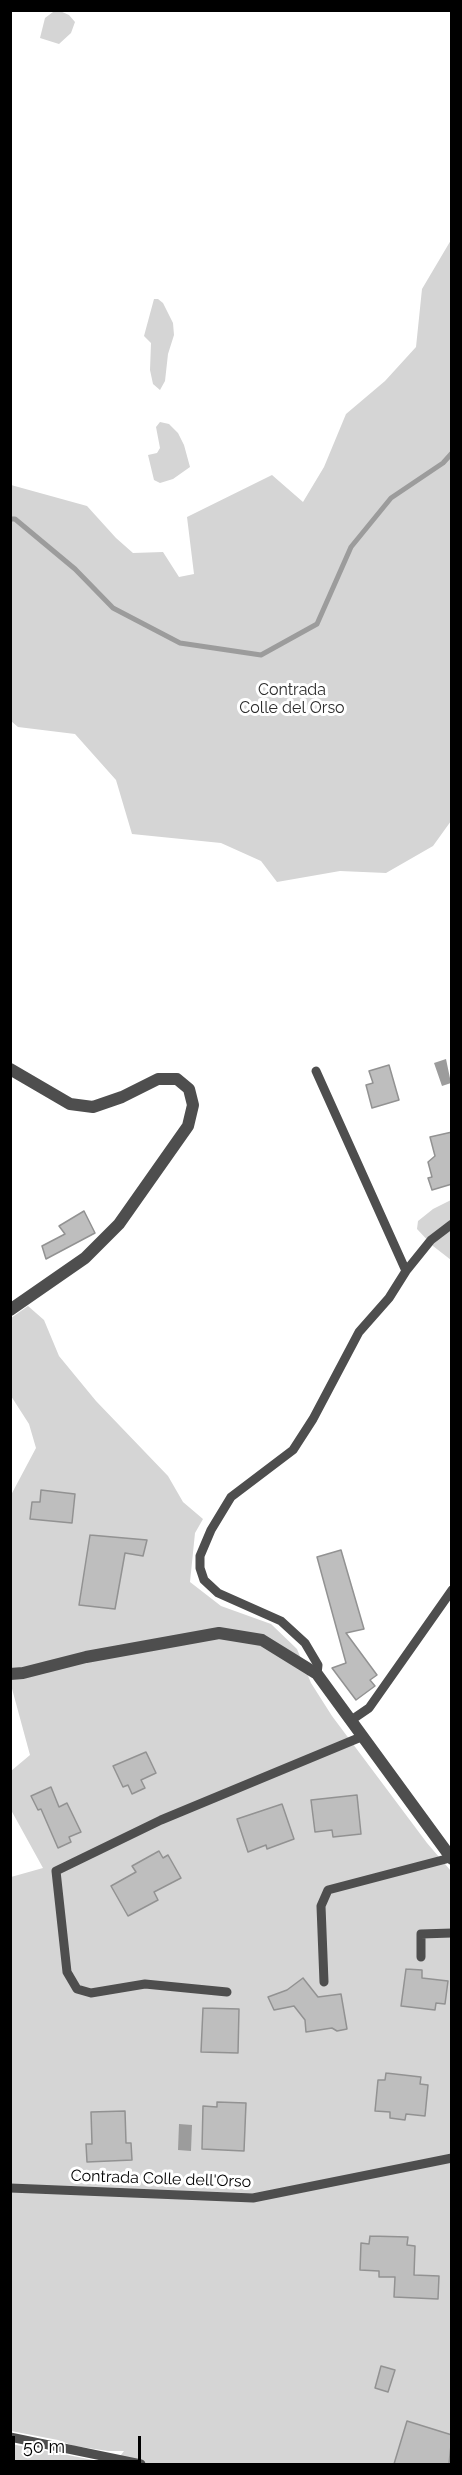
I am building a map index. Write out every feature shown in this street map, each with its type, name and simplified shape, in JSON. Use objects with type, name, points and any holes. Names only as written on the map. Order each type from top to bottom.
[{"type":"street","points":[[10,1069],[70,1104],[93,1107],[122,1097],[158,1079],[177,1079],[189,1089],[193,1105],[188,1126],[119,1224],[85,1258],[10,1310]]},
{"type":"street","points":[[10,1674],[23,1674],[86,1657],[219,1633],[262,1640],[317,1674],[451,1858]]},
{"type":"lane","points":[[316,1071],[406,1271]]},
{"type":"lane","points":[[317,1674],[318,1665],[305,1643],[281,1621],[218,1593],[204,1580],[200,1568],[200,1556],[211,1530],[231,1497],[293,1450],[313,1419],[359,1332],[389,1298],[430,1240],[452,1224]]},
{"type":"lane","points":[[350,1721],[369,1708],[452,1590]]},
{"type":"lane","points":[[227,1992],[145,1984],[91,1993],[78,1989],[67,1972],[56,1871],[161,1820],[361,1737]]},
{"type":"lane","points":[[324,1982],[321,1906],[328,1890],[451,1858]]},
{"type":"lane","points":[[422,1957],[422,1934],[452,1933]]},
{"type":"lane","name":"Contrada Colle dell'Orso","points":[[10,2188],[253,2198],[452,2158]]},
{"type":"lane","points":[[10,2437],[141,2464]]},
{"type":"green space","points":[[60,11],[69,15],[75,22],[71,33],[59,44],[40,38],[45,18],[53,12]]},
{"type":"green space","name":"Contrada Colle del Orso","points":[[451,240],[451,821],[433,846],[386,873],[340,871],[277,882],[261,861],[221,843],[132,834],[116,780],[75,734],[18,727],[11,721],[11,485],[87,506],[133,553],[163,552],[179,577],[194,574],[187,517],[272,475],[303,502],[324,467],[346,414],[385,381],[416,347],[422,289]]},
{"type":"green space","points":[[154,299],[163,303],[173,323],[174,335],[168,354],[165,381],[160,390],[153,384],[150,370],[151,343],[144,336]]},
{"type":"green space","points":[[160,422],[169,424],[178,433],[190,467],[173,479],[160,483],[154,480],[148,455],[157,453],[160,448],[156,427]]},
{"type":"green space","points":[[451,1200],[451,1260],[417,1229],[418,1221],[433,1209]]},
{"type":"green space","points":[[28,1306],[44,1320],[59,1356],[96,1401],[168,1476],[183,1502],[203,1519],[195,1533],[190,1582],[221,1606],[271,1624],[297,1649],[311,1683],[332,1716],[427,1843],[451,1871],[451,2464],[114,2464],[124,2451],[74,2446],[58,2440],[11,2431],[11,1877],[43,1868],[11,1810],[11,1771],[30,1755],[11,1685],[11,1495],[36,1448],[29,1424],[11,1396],[11,1318]]},
{"type":"green space","points":[[11,2444],[114,2464],[11,2464]]},
{"type":"shaded area","points":[[446,1059],[451,1083],[442,1086],[434,1063]]},
{"type":"shaded area","points":[[179,2124],[192,2125],[191,2151],[178,2150]]},
{"type":"building","points":[[389,1065],[399,1100],[372,1108],[366,1085],[373,1083],[369,1071]]},
{"type":"building","points":[[452,1132],[452,1184],[432,1190],[428,1178],[432,1177],[428,1162],[435,1156],[430,1137]]},
{"type":"building","points":[[84,1211],[95,1233],[46,1259],[42,1246],[65,1234],[59,1226]]},
{"type":"building","points":[[41,1490],[75,1494],[72,1523],[30,1519],[32,1502],[40,1502]]},
{"type":"building","points":[[90,1535],[147,1540],[143,1556],[125,1553],[115,1609],[79,1605]]},
{"type":"building","points":[[341,1550],[364,1629],[346,1633],[377,1675],[370,1680],[375,1686],[356,1700],[332,1668],[346,1663],[317,1557]]},
{"type":"building","points":[[146,1752],[156,1773],[141,1780],[145,1788],[132,1794],[128,1785],[123,1787],[113,1766]]},
{"type":"building","points":[[51,1787],[59,1807],[67,1803],[81,1832],[69,1837],[71,1842],[58,1848],[41,1809],[38,1810],[31,1796]]},
{"type":"building","points":[[357,1795],[361,1834],[333,1837],[332,1830],[315,1832],[311,1800]]},
{"type":"building","points":[[282,1804],[294,1839],[267,1849],[266,1845],[248,1852],[237,1819]]},
{"type":"building","points":[[159,1851],[163,1858],[168,1855],[181,1878],[154,1892],[158,1900],[128,1916],[111,1886],[136,1872],[132,1866]]},
{"type":"building","points":[[406,1969],[422,1970],[422,1978],[448,1981],[445,2004],[436,2003],[435,2010],[401,2006]]},
{"type":"building","points":[[303,1978],[318,1997],[341,1994],[347,2029],[337,2031],[332,2028],[306,2032],[305,2020],[294,2006],[274,2010],[268,1997],[287,1990]]},
{"type":"building","points":[[203,2008],[239,2009],[238,2053],[201,2052]]},
{"type":"building","points":[[386,2073],[421,2077],[420,2084],[428,2085],[425,2116],[406,2114],[405,2120],[390,2118],[390,2112],[375,2111],[378,2080],[385,2080]]},
{"type":"building","points":[[217,2102],[246,2103],[244,2151],[202,2149],[203,2106],[217,2107]]},
{"type":"building","points":[[125,2111],[126,2143],[131,2143],[132,2160],[87,2162],[86,2144],[92,2144],[91,2112]]},
{"type":"building","points":[[370,2236],[408,2237],[407,2245],[415,2246],[414,2275],[439,2276],[438,2299],[394,2297],[395,2277],[379,2277],[379,2271],[360,2270],[361,2243],[369,2244]]},
{"type":"building","points":[[381,2366],[395,2370],[388,2392],[375,2388]]},
{"type":"building","points":[[407,2421],[452,2435],[449,2464],[394,2464]]},
{"type":"waterway","points":[[10,519],[15,519],[75,569],[113,608],[180,643],[261,655],[317,624],[351,547],[391,498],[443,463],[452,453]]}]
